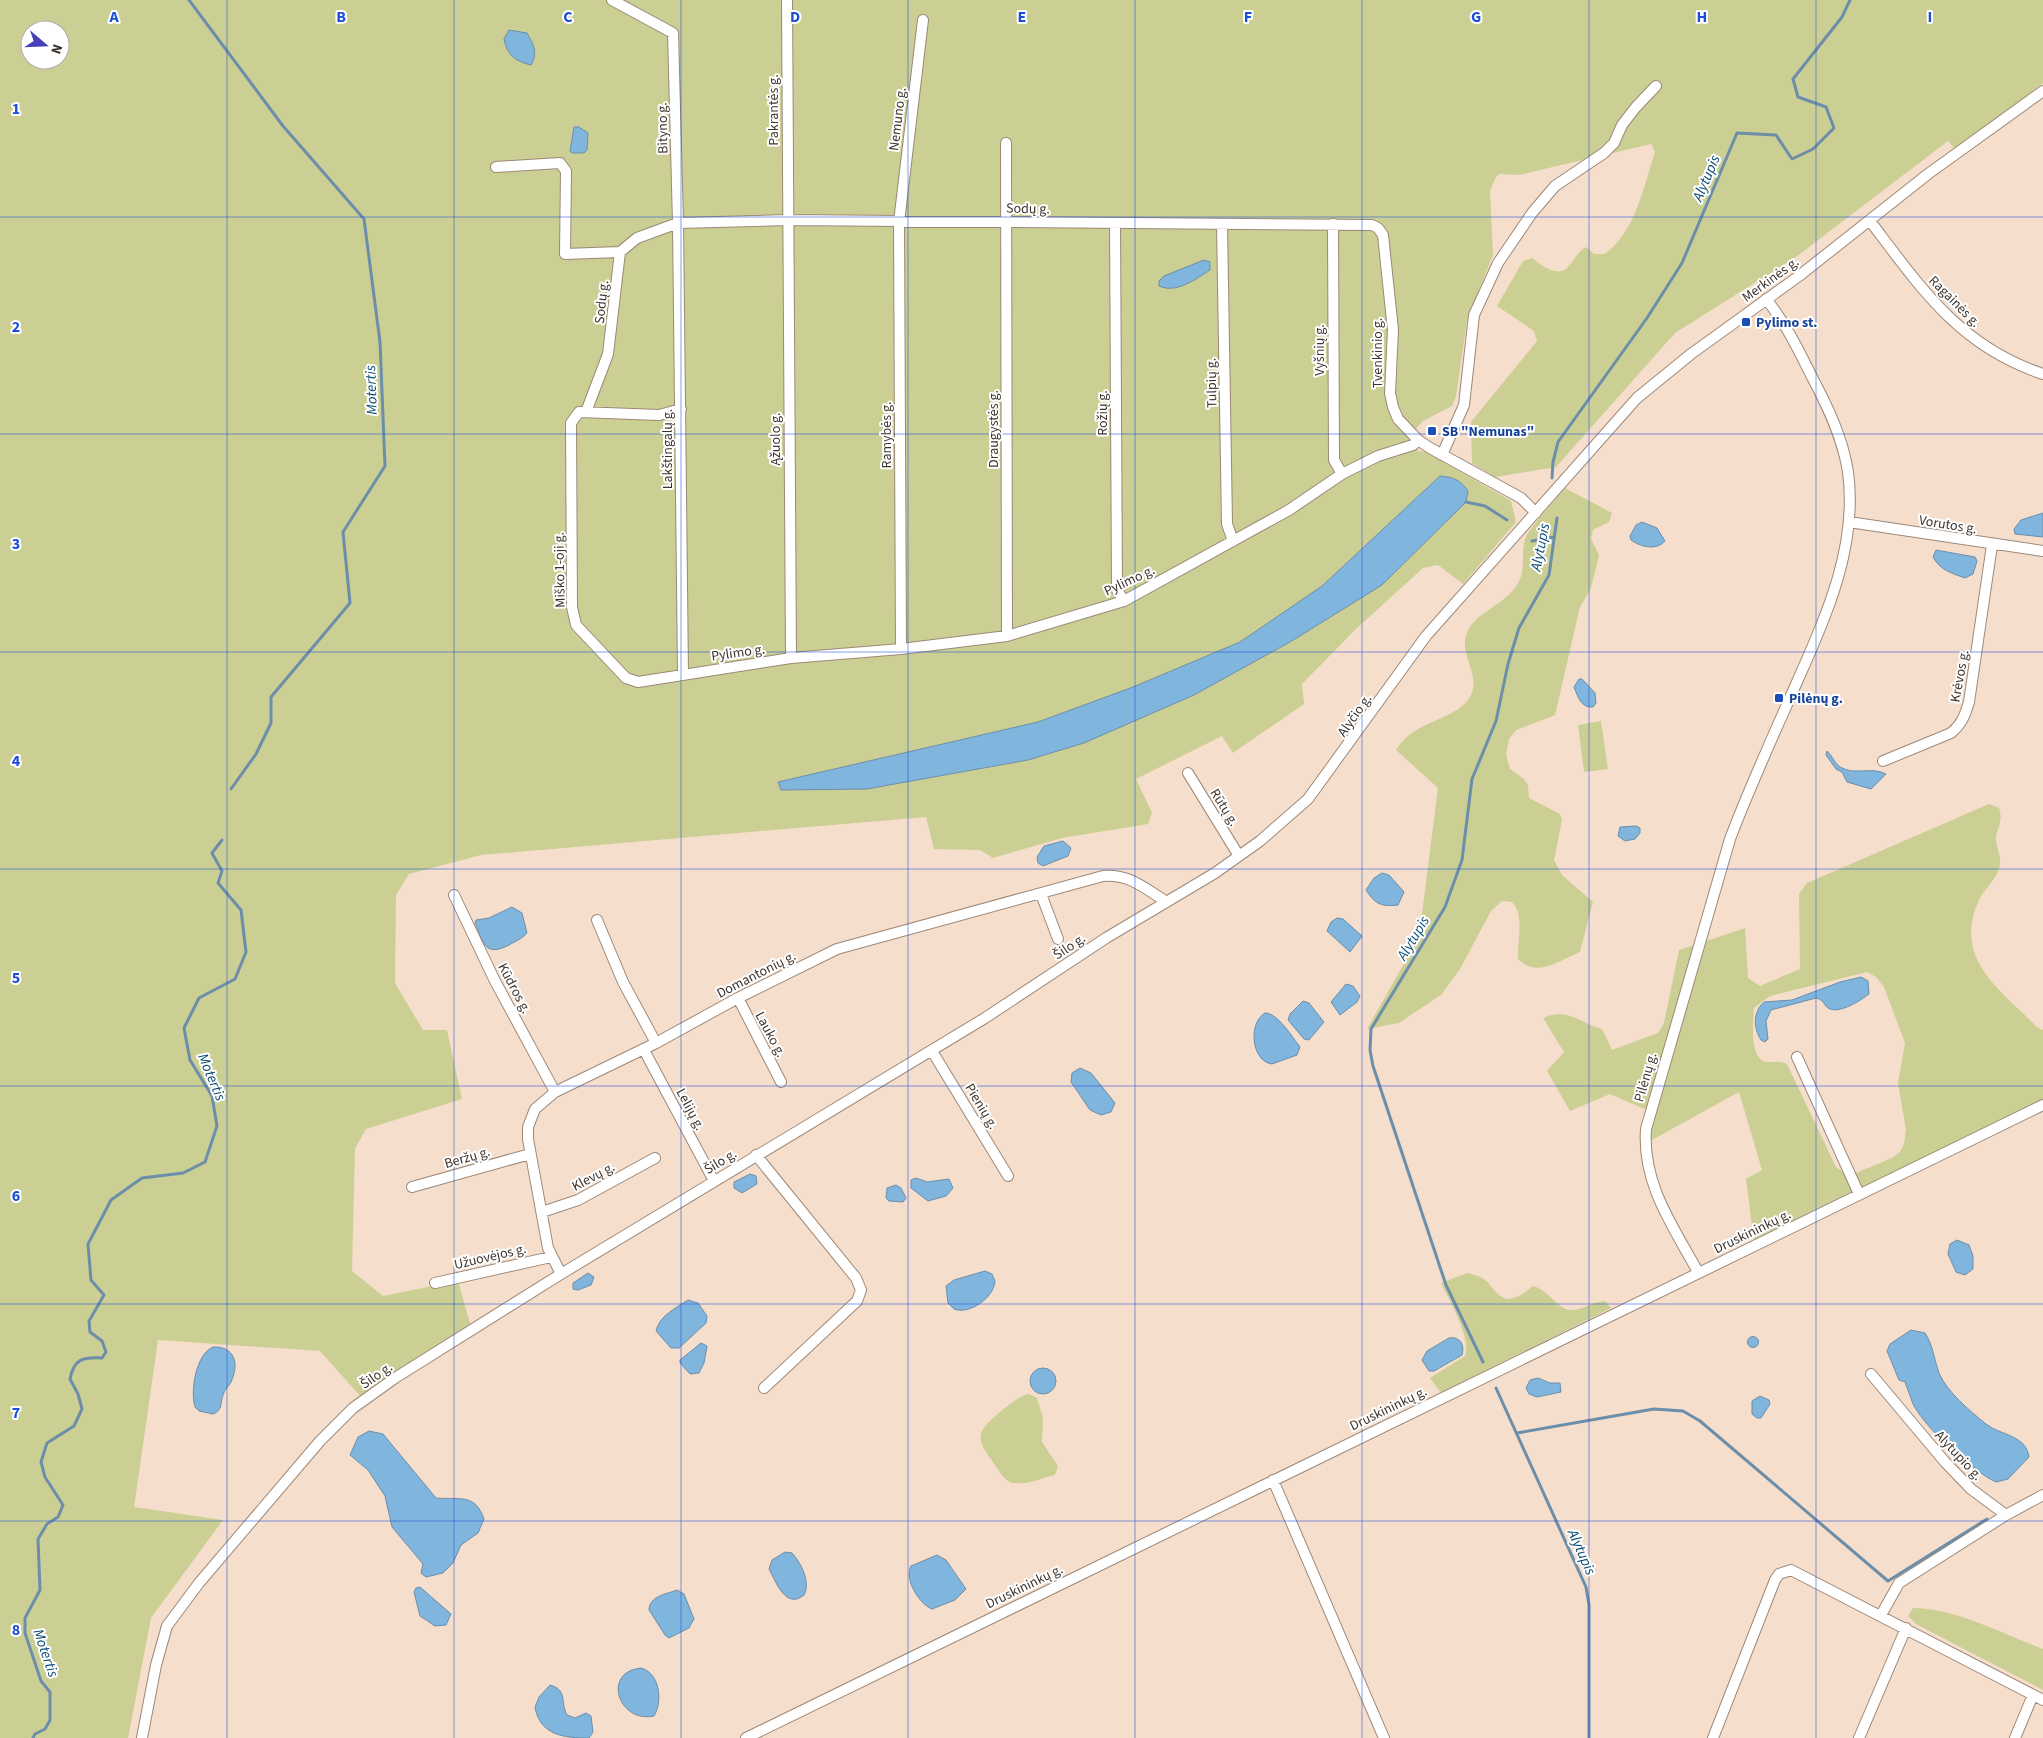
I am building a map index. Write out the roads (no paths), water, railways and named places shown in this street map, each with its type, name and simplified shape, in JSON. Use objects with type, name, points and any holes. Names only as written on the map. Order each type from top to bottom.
[{"type":"street","name":"Bityno g.","points":[[612,0],[673,33],[678,223]]},
{"type":"street","name":"Pakrantės g.","points":[[787,0],[787,220]]},
{"type":"street","name":"Nemuno g.","points":[[898,222],[922,20]]},
{"type":"street","points":[[1442,455],[1464,405],[1474,316],[1498,263],[1532,213],[1555,186],[1604,153],[1614,143],[1622,125],[1656,86]]},
{"type":"street","name":"Merkinės g.","points":[[1536,513],[1637,398],[1691,354],[1870,221],[1928,174],[2043,90]]},
{"type":"street","name":"Draugystės g.","points":[[1006,143],[1007,636]]},
{"type":"street","points":[[496,167],[560,163],[566,172],[565,254],[620,252]]},
{"type":"street","name":"Sodų g.","points":[[581,413],[608,354],[620,252],[637,238],[678,223],[787,220],[1333,224],[1372,225],[1378,228]]},
{"type":"street","name":"Ąžuolo g.","points":[[787,220],[791,658]]},
{"type":"street","name":"Ragainės g.","points":[[1870,221],[1911,275],[1954,322],[1988,349],[2043,374]]},
{"type":"street","name":"Ramybės g.","points":[[898,222],[901,649]]},
{"type":"street","name":"Lakštingalų g.","points":[[678,223],[683,674]]},
{"type":"street","name":"Rožių g.","points":[[1115,223],[1117,590],[1124,601]]},
{"type":"street","name":"Tulpių g.","points":[[1222,224],[1227,524],[1233,540]]},
{"type":"street","name":"Vyšnių g.","points":[[1333,224],[1334,460],[1342,474]]},
{"type":"street","name":"Tvenkinio g.","points":[[1378,228],[1383,235],[1393,330],[1390,393],[1392,406],[1398,419],[1418,440]]},
{"type":"street","name":"Pilėnų g.","points":[[1698,1272],[1668,1218],[1652,1184],[1646,1164],[1646,1129],[1730,839],[1742,807],[1822,624],[1843,560],[1849,522],[1849,487],[1842,446],[1801,355],[1766,299]]},
{"type":"street","points":[[581,413],[660,414],[681,409]]},
{"type":"street","name":"Miško 1-oji g.","points":[[581,413],[571,423],[572,607],[576,625],[626,678],[638,682],[683,674]]},
{"type":"street","points":[[1418,440],[1521,498],[1536,513]]},
{"type":"street","name":"Pylimo g.","points":[[683,674],[791,658],[901,649],[1007,636],[1124,601],[1289,510],[1342,474],[1378,456],[1414,445],[1418,440]]},
{"type":"street","name":"Alyčio g.","points":[[1167,902],[1260,841],[1308,799],[1340,758],[1426,636],[1536,513]]},
{"type":"street","name":"Vorutos g.","points":[[1849,522],[1992,545],[2043,551]]},
{"type":"street","name":"Krėvos g.","points":[[1883,762],[1951,733],[1960,726],[1965,717],[1970,702],[1992,545]]},
{"type":"street","name":"Rūtų g.","points":[[1188,773],[1239,856]]},
{"type":"street","name":"Domantonių g.","points":[[561,1274],[551,1257],[530,1154],[528,1128],[535,1109],[555,1092],[644,1050],[738,998],[837,949],[1103,876],[1118,875],[1130,879],[1167,902]]},
{"type":"street","points":[[1041,894],[1058,939]]},
{"type":"street","name":"Kūdros g.","points":[[454,895],[495,980],[555,1092]]},
{"type":"street","name":"Šilo g.","points":[[142,1738],[156,1665],[167,1626],[199,1583],[320,1441],[353,1408],[395,1378],[561,1274],[756,1154],[932,1051],[1106,938],[1167,902]]},
{"type":"street","points":[[597,920],[624,982],[656,1043]]},
{"type":"street","name":"Lauko g.","points":[[738,998],[781,1082]]},
{"type":"street","name":"Lelijų g.","points":[[644,1050],[714,1181]]},
{"type":"street","name":"Pienių g.","points":[[932,1051],[1008,1176]]},
{"type":"street","points":[[1797,1056],[1859,1194]]},
{"type":"street","name":"Druskininkų g.","points":[[746,1738],[2043,1105]]},
{"type":"street","name":"Beržų g.","points":[[412,1187],[530,1154]]},
{"type":"street","name":"Šilo g.","points":[[756,1154],[856,1278],[861,1290],[857,1301],[764,1388]]},
{"type":"street","name":"Klevų g.","points":[[542,1212],[578,1200],[655,1158]]},
{"type":"street","name":"Užuovėjos g.","points":[[435,1283],[551,1257]]},
{"type":"street","name":"Alytupio g.","points":[[1871,1374],[1945,1462],[1971,1489],[2006,1515]]},
{"type":"street","points":[[1273,1480],[1384,1738]]},
{"type":"street","points":[[1880,1615],[1899,1583],[2006,1515],[2043,1494]]},
{"type":"street","points":[[1713,1738],[1779,1574],[1791,1570],[2043,1700]]},
{"type":"street","points":[[1859,1738],[1906,1628]]},
{"type":"street","points":[[2015,1738],[2033,1695]]},
{"type":"water","points":[[509,30],[527,33],[532,41],[535,53],[531,65],[516,59],[507,49],[504,39]]},
{"type":"water","points":[[574,127],[579,127],[588,133],[587,150],[584,153],[572,153],[570,151]]},
{"type":"water","points":[[1204,260],[1210,262],[1210,270],[1192,281],[1179,287],[1165,288],[1159,286],[1159,281],[1164,276]]},
{"type":"water","points":[[1440,476],[1453,478],[1462,484],[1468,491],[1466,502],[1382,585],[1290,642],[1194,695],[1084,743],[1028,760],[867,789],[781,790],[778,782],[1038,722],[1133,687],[1240,642],[1322,586]]},
{"type":"water","points":[[2043,513],[2043,537],[2015,534],[2014,529],[2021,520]]},
{"type":"water","points":[[1642,522],[1657,528],[1665,541],[1657,546],[1648,547],[1639,545],[1631,540],[1630,536],[1636,525]]},
{"type":"water","points":[[1936,550],[1975,557],[1977,561],[1973,574],[1965,578],[1943,568],[1933,557]]},
{"type":"water","points":[[1579,679],[1582,679],[1595,693],[1596,703],[1593,707],[1586,706],[1579,698],[1574,687]]},
{"type":"water","points":[[1827,751],[1840,767],[1846,770],[1875,771],[1886,774],[1871,789],[1847,782],[1842,772],[1836,769],[1826,755]]},
{"type":"water","points":[[1636,826],[1640,828],[1640,833],[1635,839],[1625,841],[1618,836],[1620,827]]},
{"type":"water","points":[[1063,841],[1071,848],[1068,856],[1043,866],[1038,863],[1037,857],[1044,846]]},
{"type":"water","points":[[1382,873],[1389,875],[1404,892],[1398,905],[1379,904],[1372,899],[1366,890],[1374,878]]},
{"type":"water","points":[[512,907],[522,913],[527,933],[507,946],[493,950],[489,948],[483,941],[475,923],[476,920],[489,918]]},
{"type":"water","points":[[1337,918],[1343,919],[1362,936],[1350,952],[1327,931],[1331,922]]},
{"type":"water","points":[[1861,977],[1868,981],[1869,994],[1855,1003],[1838,1010],[1833,1010],[1816,998],[1771,1010],[1766,1021],[1768,1039],[1765,1042],[1758,1035],[1755,1020],[1760,1006],[1764,1002],[1792,1000],[1840,982]]},
{"type":"water","points":[[1346,984],[1353,986],[1360,996],[1357,1002],[1340,1015],[1331,1002]]},
{"type":"water","points":[[1303,1001],[1309,1003],[1324,1022],[1309,1040],[1304,1039],[1288,1020],[1290,1014]]},
{"type":"water","points":[[1265,1013],[1275,1017],[1289,1032],[1300,1047],[1297,1055],[1272,1064],[1260,1056],[1256,1049],[1254,1033],[1256,1025]]},
{"type":"water","points":[[1080,1068],[1091,1073],[1115,1103],[1111,1112],[1101,1115],[1090,1110],[1071,1082],[1072,1073]]},
{"type":"water","points":[[750,1174],[756,1176],[757,1184],[742,1193],[734,1188],[734,1182]]},
{"type":"water","points":[[916,1178],[927,1182],[949,1179],[953,1188],[946,1196],[928,1201],[911,1188],[911,1180]]},
{"type":"water","points":[[896,1185],[901,1188],[906,1198],[903,1202],[889,1201],[886,1198],[887,1188]]},
{"type":"water","points":[[1957,1240],[1969,1245],[1973,1256],[1973,1269],[1965,1275],[1956,1272],[1948,1254],[1950,1244]]},
{"type":"water","points":[[985,1271],[992,1274],[995,1281],[994,1287],[986,1299],[967,1310],[954,1309],[948,1303],[946,1286],[954,1280]]},
{"type":"water","points":[[588,1273],[594,1277],[591,1285],[578,1290],[573,1289],[573,1283]]},
{"type":"water","points":[[688,1300],[698,1303],[707,1316],[706,1323],[679,1348],[671,1348],[656,1331],[661,1321],[669,1313]]},
{"type":"water","points":[[1911,1330],[1925,1333],[1932,1347],[1939,1373],[1947,1387],[1960,1401],[1986,1424],[2018,1440],[2027,1450],[2029,1457],[2008,1479],[1996,1482],[1975,1469],[1950,1448],[1919,1414],[1905,1382],[1899,1380],[1887,1351],[1890,1344]]},
{"type":"water","points":[[1753,1336],[1759,1342],[1753,1348],[1747,1342]]},
{"type":"water","points":[[1449,1338],[1456,1338],[1461,1342],[1463,1348],[1462,1355],[1434,1371],[1429,1371],[1422,1360],[1427,1351]]},
{"type":"water","points":[[701,1343],[707,1346],[704,1363],[699,1373],[690,1374],[680,1363],[680,1360]]},
{"type":"water","points":[[213,1347],[226,1349],[233,1357],[235,1368],[231,1382],[224,1393],[220,1408],[213,1414],[199,1411],[195,1407],[193,1392],[196,1374],[202,1357]]},
{"type":"water","points":[[1043,1368],[1052,1372],[1056,1381],[1052,1390],[1043,1394],[1034,1390],[1030,1381],[1034,1372]]},
{"type":"water","points":[[1538,1378],[1550,1383],[1560,1383],[1561,1392],[1537,1397],[1529,1394],[1526,1388],[1530,1380]]},
{"type":"water","points":[[1760,1396],[1769,1400],[1770,1404],[1761,1418],[1757,1418],[1752,1414],[1752,1401]]},
{"type":"water","points":[[369,1431],[383,1434],[436,1498],[471,1501],[480,1511],[484,1519],[478,1533],[461,1545],[453,1563],[443,1573],[426,1577],[421,1573],[423,1564],[392,1527],[385,1496],[368,1470],[350,1455],[358,1437]]},
{"type":"water","points":[[785,1552],[792,1553],[802,1567],[806,1579],[804,1595],[798,1599],[787,1597],[782,1592],[769,1569],[772,1560]]},
{"type":"water","points":[[937,1555],[946,1560],[966,1589],[955,1600],[932,1609],[918,1597],[911,1584],[909,1571],[911,1566]]},
{"type":"water","points":[[420,1587],[451,1614],[446,1625],[435,1626],[420,1616],[414,1592],[416,1588]]},
{"type":"water","points":[[677,1590],[684,1594],[694,1619],[689,1628],[669,1638],[665,1635],[649,1610],[650,1605],[655,1599]]},
{"type":"water","points":[[641,1668],[652,1676],[658,1689],[657,1710],[654,1716],[642,1716],[632,1712],[624,1705],[619,1696],[618,1687],[621,1678],[629,1672]]},
{"type":"water","points":[[550,1685],[556,1687],[561,1693],[567,1715],[575,1718],[586,1713],[591,1716],[593,1732],[589,1738],[563,1736],[548,1730],[542,1724],[535,1707],[539,1697]]},
{"type":"waterway","name":"Motertis","points":[[189,0],[283,126],[364,219],[380,342],[385,466],[343,532],[350,603],[271,697],[271,723],[256,754],[231,789]]},
{"type":"waterway","name":"Alytupis","points":[[1552,478],[1553,462],[1558,442],[1647,318],[1682,263],[1737,133],[1776,135],[1792,159],[1813,149],[1834,128],[1826,107],[1798,97],[1793,79],[1842,17],[1850,0]]},
{"type":"waterway","points":[[1466,502],[1485,506],[1507,520]]},
{"type":"waterway","name":"Alytupis","points":[[1483,1362],[1446,1285],[1373,1066],[1370,1050],[1371,1029],[1445,907],[1462,860],[1472,779],[1496,721],[1508,664],[1519,628],[1549,575],[1557,518]]},
{"type":"waterway","points":[[1532,541],[1554,537]]},
{"type":"waterway","name":"Motertis","points":[[33,1738],[35,1734],[45,1729],[50,1720],[50,1692],[41,1681],[25,1633],[25,1618],[40,1590],[38,1539],[47,1524],[58,1517],[63,1505],[45,1477],[41,1462],[47,1443],[74,1426],[82,1409],[78,1394],[70,1379],[74,1367],[84,1359],[102,1358],[106,1352],[102,1341],[90,1332],[89,1321],[104,1295],[91,1280],[88,1244],[111,1200],[142,1178],[183,1173],[205,1162],[217,1126],[212,1096],[190,1060],[184,1028],[199,998],[235,979],[246,952],[241,910],[218,883],[222,871],[212,853],[222,840]]},
{"type":"waterway","name":"Alytupis","points":[[1496,1388],[1586,1587],[1589,1605],[1589,1738]]},
{"type":"waterway","points":[[1517,1433],[1654,1409],[1683,1411],[1700,1421],[1888,1581],[1987,1519]]},
{"type":"place","name":"Pylimo st.","points":[[1746,322]]},
{"type":"place","name":"SB \"Nemunas\"","points":[[1432,431]]},
{"type":"place","name":"Pilėnų g.","points":[[1779,698]]}]
